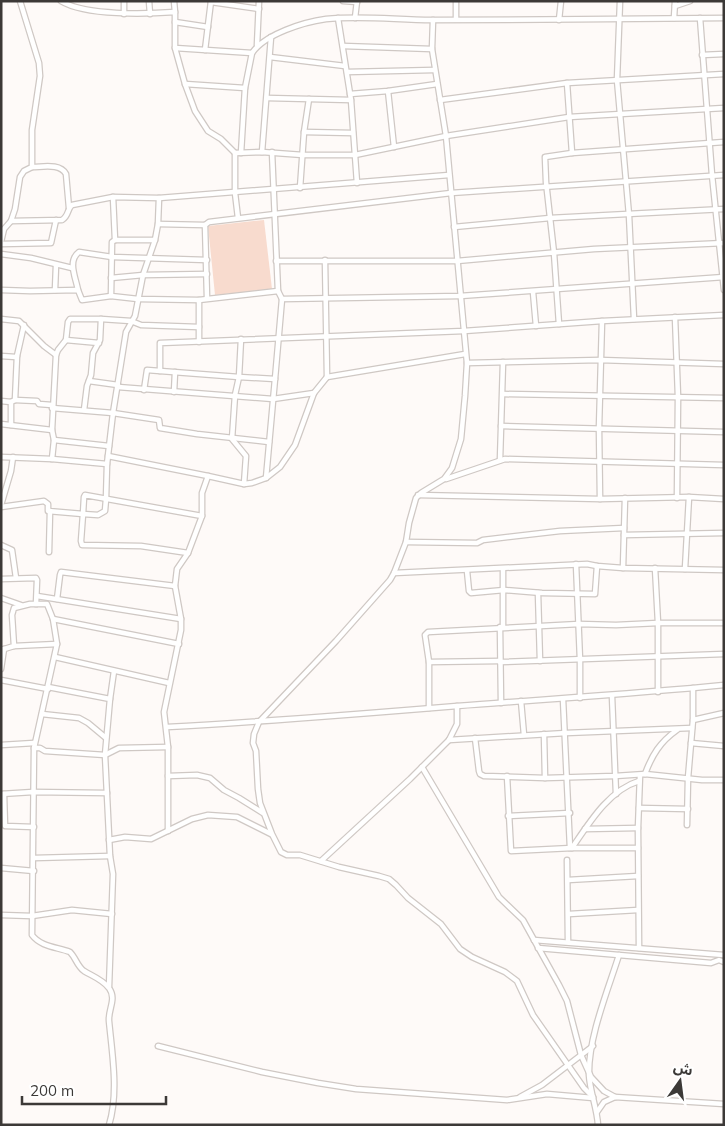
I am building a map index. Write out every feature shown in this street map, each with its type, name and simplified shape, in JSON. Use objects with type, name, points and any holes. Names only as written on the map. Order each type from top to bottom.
[{"type":"street","points":[[20,1],[39,63],[40,76],[32,130],[32,167]]},
{"type":"street","points":[[124,1],[124,14]]},
{"type":"street","points":[[150,1],[150,14]]},
{"type":"street","points":[[174,1],[175,48],[195,111],[208,132],[221,139],[238,153],[272,152],[303,155],[355,155],[446,136],[569,118],[724,108]]},
{"type":"street","points":[[257,45],[259,1]]},
{"type":"street","points":[[344,1],[357,2],[356,18]]},
{"type":"street","points":[[456,1],[456,19]]},
{"type":"street","points":[[560,20],[561,1]]},
{"type":"street","points":[[620,1],[617,80],[627,181],[634,319]]},
{"type":"street","points":[[674,18],[675,4],[690,1]]},
{"type":"street","points":[[64,2],[83,9],[124,14],[175,12]]},
{"type":"street","points":[[205,50],[211,2],[259,9]]},
{"type":"street","points":[[338,18],[351,100],[357,183]]},
{"type":"street","points":[[238,218],[235,193],[238,153],[252,53],[257,45],[271,37],[301,25],[338,18],[560,20],[724,18]]},
{"type":"street","points":[[700,18],[706,109],[721,243],[724,290]]},
{"type":"street","points":[[433,20],[432,49],[434,70],[446,136],[467,364],[461,439],[452,468],[444,479]]},
{"type":"street","points":[[175,22],[208,27]]},
{"type":"street","points":[[262,152],[271,37]]},
{"type":"street","points":[[343,46],[432,49]]},
{"type":"street","points":[[175,48],[252,53]]},
{"type":"street","points":[[702,55],[724,54]]},
{"type":"street","points":[[270,57],[345,66]]},
{"type":"street","points":[[347,72],[434,70]]},
{"type":"street","points":[[440,100],[567,83],[724,74]]},
{"type":"street","points":[[567,83],[572,153]]},
{"type":"street","points":[[185,84],[246,88]]},
{"type":"street","points":[[350,94],[437,84]]},
{"type":"street","points":[[388,91],[394,147]]},
{"type":"street","points":[[267,98],[351,100]]},
{"type":"street","points":[[300,188],[304,132],[309,99]]},
{"type":"street","points":[[304,132],[353,133]]},
{"type":"street","points":[[559,324],[545,157],[572,153],[724,142]]},
{"type":"street","points":[[266,478],[282,299],[278,291],[272,152]]},
{"type":"street","points":[[11,221],[65,218],[69,208],[64,170],[60,167],[32,167],[24,171],[20,177],[15,209],[11,221],[4,229],[1,243],[51,243],[56,220]]},
{"type":"street","points":[[69,208],[81,202],[113,197],[159,198],[449,175]]},
{"type":"street","points":[[158,224],[205,225],[209,222],[238,218],[451,193],[724,175]]},
{"type":"street","points":[[111,296],[112,242],[115,240],[113,197]]},
{"type":"street","points":[[50,511],[98,515],[104,512],[113,413],[126,332],[135,316],[143,275],[158,224],[159,198]]},
{"type":"street","points":[[454,228],[550,218],[724,209]]},
{"type":"street","points":[[205,225],[207,298]]},
{"type":"street","points":[[115,240],[154,240]]},
{"type":"street","points":[[276,261],[457,261],[721,243]]},
{"type":"street","points":[[207,260],[112,257],[79,252],[74,258],[72,268],[82,300],[111,296],[138,299],[199,300],[278,291]]},
{"type":"street","points":[[1,254],[31,258],[72,268]]},
{"type":"street","points":[[108,456],[244,484],[266,478],[280,467],[295,445],[314,393],[327,377],[325,260]]},
{"type":"street","points":[[55,290],[56,265]]},
{"type":"street","points":[[111,278],[143,275],[207,274]]},
{"type":"street","points":[[282,299],[326,300],[460,296],[723,277]]},
{"type":"street","points":[[1,290],[78,290]]},
{"type":"street","points":[[533,292],[536,326]]},
{"type":"street","points":[[199,300],[199,342]]},
{"type":"street","points":[[160,371],[160,343],[464,331],[634,319],[724,315]]},
{"type":"street","points":[[676,318],[678,396],[677,498]]},
{"type":"street","points":[[1,319],[19,321],[56,355]]},
{"type":"street","points":[[52,459],[54,440],[52,406],[56,355],[66,340],[70,319],[101,319],[131,321],[141,325],[199,327]]},
{"type":"street","points":[[84,410],[93,353],[99,343],[101,319]]},
{"type":"street","points":[[600,499],[598,428],[602,321]]},
{"type":"street","points":[[11,425],[18,356],[24,325]]},
{"type":"street","points":[[241,339],[232,439],[246,456],[244,484]]},
{"type":"street","points":[[66,340],[99,343]]},
{"type":"street","points":[[327,377],[465,354]]},
{"type":"street","points":[[1,356],[18,356]]},
{"type":"street","points":[[467,364],[600,360],[724,364]]},
{"type":"street","points":[[500,460],[503,394],[502,362]]},
{"type":"street","points":[[144,390],[145,371],[149,370],[275,379]]},
{"type":"street","points":[[174,392],[175,372]]},
{"type":"street","points":[[89,381],[144,390],[273,399],[314,393]]},
{"type":"street","points":[[503,394],[599,394],[724,398]]},
{"type":"street","points":[[1,401],[37,401],[39,404],[159,420],[160,428],[232,439],[269,442]]},
{"type":"street","points":[[1,424],[52,430]]},
{"type":"street","points":[[501,426],[724,432]]},
{"type":"street","points":[[54,440],[109,446]]},
{"type":"street","points":[[1,456],[107,464]]},
{"type":"street","points":[[13,457],[1,506],[44,501],[48,504],[48,510],[50,511],[49,552]]},
{"type":"street","points":[[593,1097],[584,1088],[533,1015],[520,985],[509,974],[472,957],[460,949],[441,924],[408,898],[396,885],[389,880],[300,855],[284,855],[278,849],[263,813],[258,789],[256,751],[253,743],[254,734],[259,722],[336,641],[394,573],[406,542],[409,523],[418,495],[444,479],[505,459],[724,465]]},
{"type":"street","points":[[168,831],[168,747],[164,712],[179,644],[182,619],[175,586],[177,569],[188,553],[202,516],[202,493],[208,476]]},
{"type":"street","points":[[418,495],[600,499],[724,499]]},
{"type":"street","points":[[188,553],[141,546],[82,545],[84,496],[106,498],[202,516]]},
{"type":"street","points":[[623,568],[625,498]]},
{"type":"street","points":[[685,568],[689,498]]},
{"type":"street","points":[[406,542],[477,543],[484,540],[560,531],[624,528]]},
{"type":"street","points":[[624,535],[724,533]]},
{"type":"street","points":[[1,545],[12,550],[16,578]]},
{"type":"street","points":[[394,573],[467,571],[576,564],[623,568],[724,570]]},
{"type":"street","points":[[576,564],[580,698]]},
{"type":"street","points":[[467,571],[470,592],[504,590],[538,593],[596,594],[596,566]]},
{"type":"street","points":[[655,568],[659,658],[658,692]]},
{"type":"street","points":[[501,703],[500,662],[504,590],[503,569]]},
{"type":"street","points":[[57,599],[61,572],[175,586]]},
{"type":"street","points":[[1,579],[36,578],[36,604]]},
{"type":"street","points":[[538,593],[540,662]]},
{"type":"street","points":[[36,596],[182,619]]},
{"type":"street","points":[[1,598],[22,605]]},
{"type":"street","points":[[14,646],[12,610],[22,605],[47,604],[53,620],[57,644],[34,745],[32,935],[47,946],[70,952],[85,972],[94,975],[109,987]]},
{"type":"street","points":[[53,620],[179,644]]},
{"type":"street","points":[[429,708],[429,662],[426,632],[539,625],[724,623]]},
{"type":"street","points":[[1,669],[2,649],[14,646],[57,644]]},
{"type":"street","points":[[429,662],[540,662],[724,654]]},
{"type":"street","points":[[55,657],[169,683]]},
{"type":"street","points":[[109,1125],[112,1112],[113,1069],[109,1015],[113,999],[109,987],[112,870],[105,755],[114,671]]},
{"type":"street","points":[[1,680],[110,699]]},
{"type":"street","points":[[166,726],[259,722],[521,701],[612,696],[724,685]]},
{"type":"street","points":[[687,825],[693,688]]},
{"type":"street","points":[[612,696],[616,794]]},
{"type":"street","points":[[564,699],[571,848]]},
{"type":"street","points":[[521,701],[524,735]]},
{"type":"street","points":[[321,862],[422,768],[449,740],[457,724],[457,706]]},
{"type":"street","points":[[693,720],[724,713]]},
{"type":"street","points":[[42,714],[79,718],[106,738]]},
{"type":"street","points":[[449,740],[692,728]]},
{"type":"street","points":[[639,948],[639,781],[655,751],[678,729]]},
{"type":"street","points":[[544,734],[545,778]]},
{"type":"street","points":[[475,738],[480,774],[545,778],[642,775],[724,780]]},
{"type":"street","points":[[691,743],[724,746]]},
{"type":"street","points":[[1,745],[34,745],[45,752],[105,755],[120,748],[168,747]]},
{"type":"street","points":[[422,768],[502,901],[523,920],[565,996],[581,1055],[589,1072],[599,1087],[615,1097]]},
{"type":"street","points":[[168,776],[210,778],[227,792],[263,813]]},
{"type":"street","points":[[507,776],[511,851],[571,848],[638,848]]},
{"type":"street","points":[[571,848],[596,814],[616,794],[625,787],[639,781]]},
{"type":"street","points":[[34,827],[5,826],[3,794],[33,792],[107,793]]},
{"type":"street","points":[[639,808],[688,809]]},
{"type":"street","points":[[508,816],[570,812]]},
{"type":"street","points":[[109,840],[125,837],[145,839],[202,816],[237,817],[272,834]]},
{"type":"street","points":[[585,829],[638,828]]},
{"type":"street","points":[[34,858],[110,856]]},
{"type":"street","points":[[567,860],[568,942]]},
{"type":"street","points":[[1,868],[34,871]]},
{"type":"street","points":[[568,880],[638,876]]},
{"type":"street","points":[[1,915],[32,916],[72,910],[112,914]]},
{"type":"street","points":[[569,914],[638,910]]},
{"type":"street","points":[[534,940],[724,955]]},
{"type":"street","points":[[538,948],[711,963],[719,960],[724,962]]},
{"type":"street","points":[[598,1125],[589,1072],[592,1046],[619,955]]},
{"type":"street","points":[[158,1046],[262,1072],[332,1085],[393,1092],[515,1100],[547,1094],[593,1097]]},
{"type":"street","points":[[515,1100],[536,1089],[592,1046]]},
{"type":"street","points":[[597,1113],[604,1102],[615,1097],[724,1104]]},
{"type":"shaded area","points":[[264,220],[272,289],[215,295],[208,226]]}]
